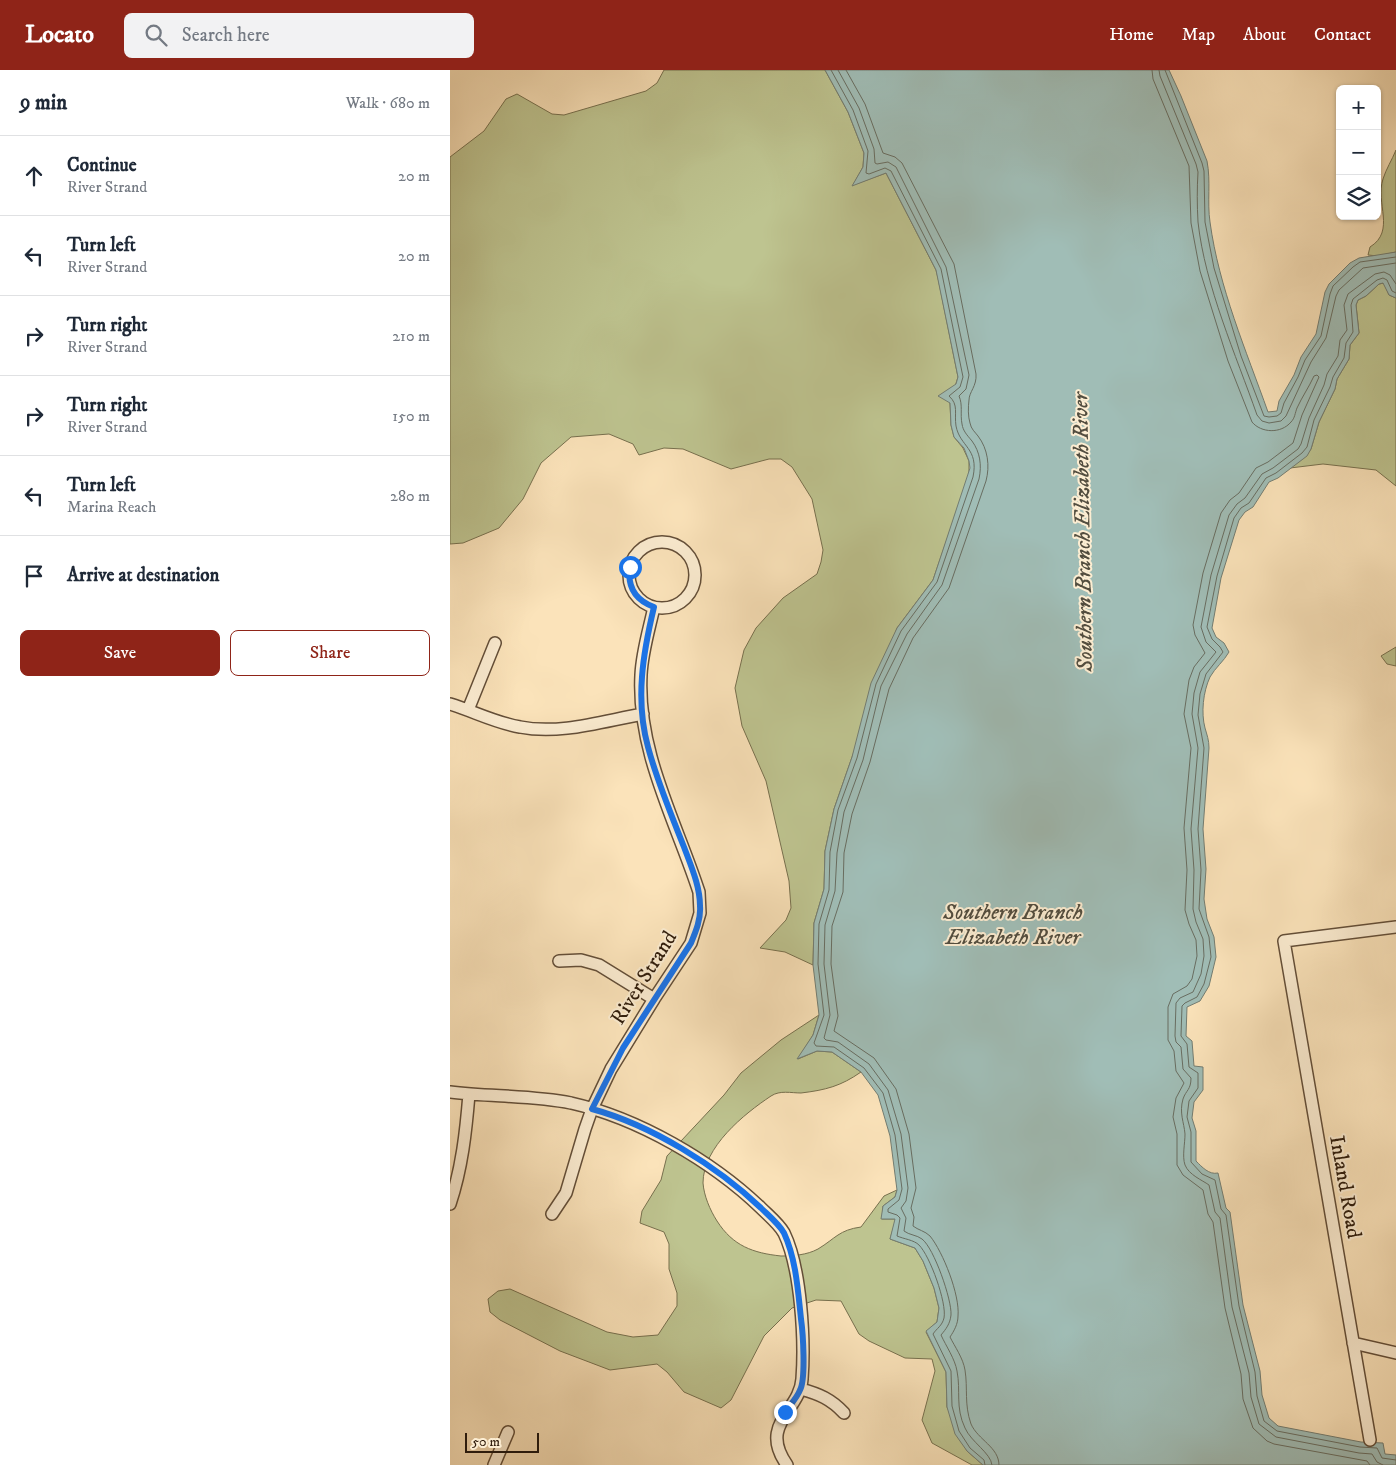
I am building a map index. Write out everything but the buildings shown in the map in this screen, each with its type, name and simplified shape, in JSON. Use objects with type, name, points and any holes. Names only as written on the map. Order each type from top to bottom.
[{"type":"street","points":[[652,542],[670,542],[685,550],[690,558],[694,565],[695,582],[686,598],[679,603],[672,607],[654,607],[646,604],[633,592],[629,575],[630,567],[632,559],[644,546],[652,542]]},
{"type":"street","name":"River Strand","points":[[552,1214],[566,1193],[592,1109],[623,1048],[691,943],[697,928],[700,907],[699,892],[647,746],[641,674],[644,648],[654,607]]},
{"type":"street","points":[[468,710],[495,643]]},
{"type":"street","points":[[450,704],[499,722],[520,727],[548,730],[643,714]]},
{"type":"street","name":"Inland Road","points":[[1370,1440],[1284,941],[1396,928]]},
{"type":"street","points":[[560,961],[581,960],[599,966],[654,999]]},
{"type":"street","points":[[450,1092],[535,1098],[570,1103],[622,1118],[650,1132],[728,1179],[749,1196],[783,1231],[792,1258],[800,1305],[804,1357],[801,1389],[785,1412],[779,1426],[777,1438],[780,1450],[788,1465]]},
{"type":"street","points":[[450,1204],[463,1153],[469,1094]]},
{"type":"street","points":[[1353,1343],[1396,1353]]},
{"type":"street","points":[[801,1389],[824,1396],[835,1402],[844,1412]]},
{"type":"street","points":[[494,1465],[508,1432]]},
{"type":"green space","points":[[664,70],[825,70],[848,112],[864,153],[863,167],[853,185],[886,173],[936,270],[958,377],[950,403],[951,425],[954,437],[963,448],[969,461],[969,475],[933,580],[897,628],[834,809],[825,851],[824,889],[814,923],[813,965],[785,952],[760,948],[786,920],[791,908],[789,881],[766,781],[742,726],[735,688],[744,650],[756,628],[783,598],[817,574],[821,562],[823,550],[812,499],[792,467],[781,459],[769,459],[731,469],[683,449],[664,448],[639,455],[633,444],[609,434],[571,437],[541,463],[523,499],[499,528],[463,543],[450,544],[450,157],[484,131],[506,99],[517,94],[552,114],[564,115],[646,91],[657,83]]},
{"type":"green space","points":[[1396,150],[1396,252],[1378,256],[1368,255],[1370,247],[1378,240],[1382,233],[1381,188],[1384,175]]},
{"type":"green space","points":[[1384,283],[1389,295],[1396,298],[1396,486],[1376,470],[1323,464],[1290,468],[1306,456],[1311,449],[1319,422],[1335,389],[1337,379],[1349,359],[1350,345],[1359,333],[1356,305],[1358,300],[1366,296],[1379,284]]},
{"type":"green space","points":[[1396,647],[1396,666],[1387,664],[1381,656]]},
{"type":"green space","points":[[819,1015],[813,1035],[798,1059],[817,1051],[832,1052],[861,1072],[847,1081],[826,1089],[801,1093],[782,1092],[774,1094],[749,1112],[717,1144],[710,1157],[703,1183],[708,1203],[714,1217],[723,1230],[744,1247],[761,1253],[790,1256],[814,1251],[842,1232],[861,1227],[884,1196],[897,1190],[895,1197],[883,1206],[882,1219],[896,1219],[890,1239],[915,1248],[923,1261],[934,1288],[939,1308],[937,1322],[926,1332],[946,1372],[947,1407],[967,1451],[983,1465],[972,1465],[932,1443],[922,1420],[935,1371],[932,1359],[905,1358],[869,1341],[859,1334],[841,1301],[816,1300],[792,1308],[764,1336],[731,1400],[721,1408],[684,1392],[667,1372],[657,1364],[610,1370],[560,1351],[500,1320],[490,1312],[488,1299],[498,1291],[510,1289],[607,1332],[633,1337],[658,1335],[677,1306],[677,1293],[669,1269],[669,1244],[664,1232],[640,1223],[642,1211],[661,1180],[667,1156],[724,1095],[741,1073],[781,1040]]},
{"type":"water","name":"Southern Branch Elizabeth River","points":[[825,70],[1169,70],[1207,161],[1210,222],[1214,247],[1234,318],[1268,412],[1277,411],[1279,401],[1294,375],[1301,357],[1316,334],[1325,292],[1329,284],[1350,263],[1359,258],[1396,252],[1396,298],[1389,295],[1383,283],[1358,300],[1356,305],[1359,333],[1350,345],[1349,359],[1337,379],[1335,389],[1319,422],[1311,449],[1307,456],[1278,478],[1269,482],[1253,507],[1245,512],[1239,520],[1221,578],[1212,628],[1216,637],[1224,643],[1229,652],[1210,677],[1204,696],[1203,709],[1209,748],[1203,829],[1206,869],[1204,899],[1207,919],[1214,937],[1216,957],[1209,986],[1200,1001],[1187,1007],[1186,1036],[1192,1041],[1194,1066],[1203,1067],[1203,1090],[1194,1102],[1192,1118],[1196,1131],[1196,1161],[1209,1172],[1218,1173],[1226,1208],[1230,1212],[1243,1305],[1260,1371],[1262,1395],[1269,1418],[1278,1426],[1361,1442],[1383,1443],[1385,1454],[1396,1455],[1396,1465],[983,1465],[967,1451],[955,1434],[947,1407],[946,1372],[926,1331],[937,1322],[939,1308],[934,1288],[923,1261],[915,1248],[890,1239],[895,1219],[881,1219],[883,1206],[895,1197],[897,1190],[890,1136],[878,1095],[861,1072],[832,1052],[817,1051],[797,1059],[813,1035],[819,1015],[813,965],[814,923],[824,889],[825,851],[834,809],[852,757],[871,683],[897,628],[933,580],[970,468],[964,448],[954,437],[951,425],[950,403],[938,396],[956,384],[958,377],[936,270],[886,173],[852,186],[863,167],[864,153],[848,112]]},
{"type":"route","points":[[630,567],[630,584],[633,592],[639,599],[654,607],[644,648],[641,674],[647,746],[699,892],[700,913],[691,943],[623,1048],[592,1109],[622,1118],[650,1132],[728,1179],[749,1196],[783,1231],[793,1264],[802,1323],[804,1357],[801,1389],[785,1412]]}]
